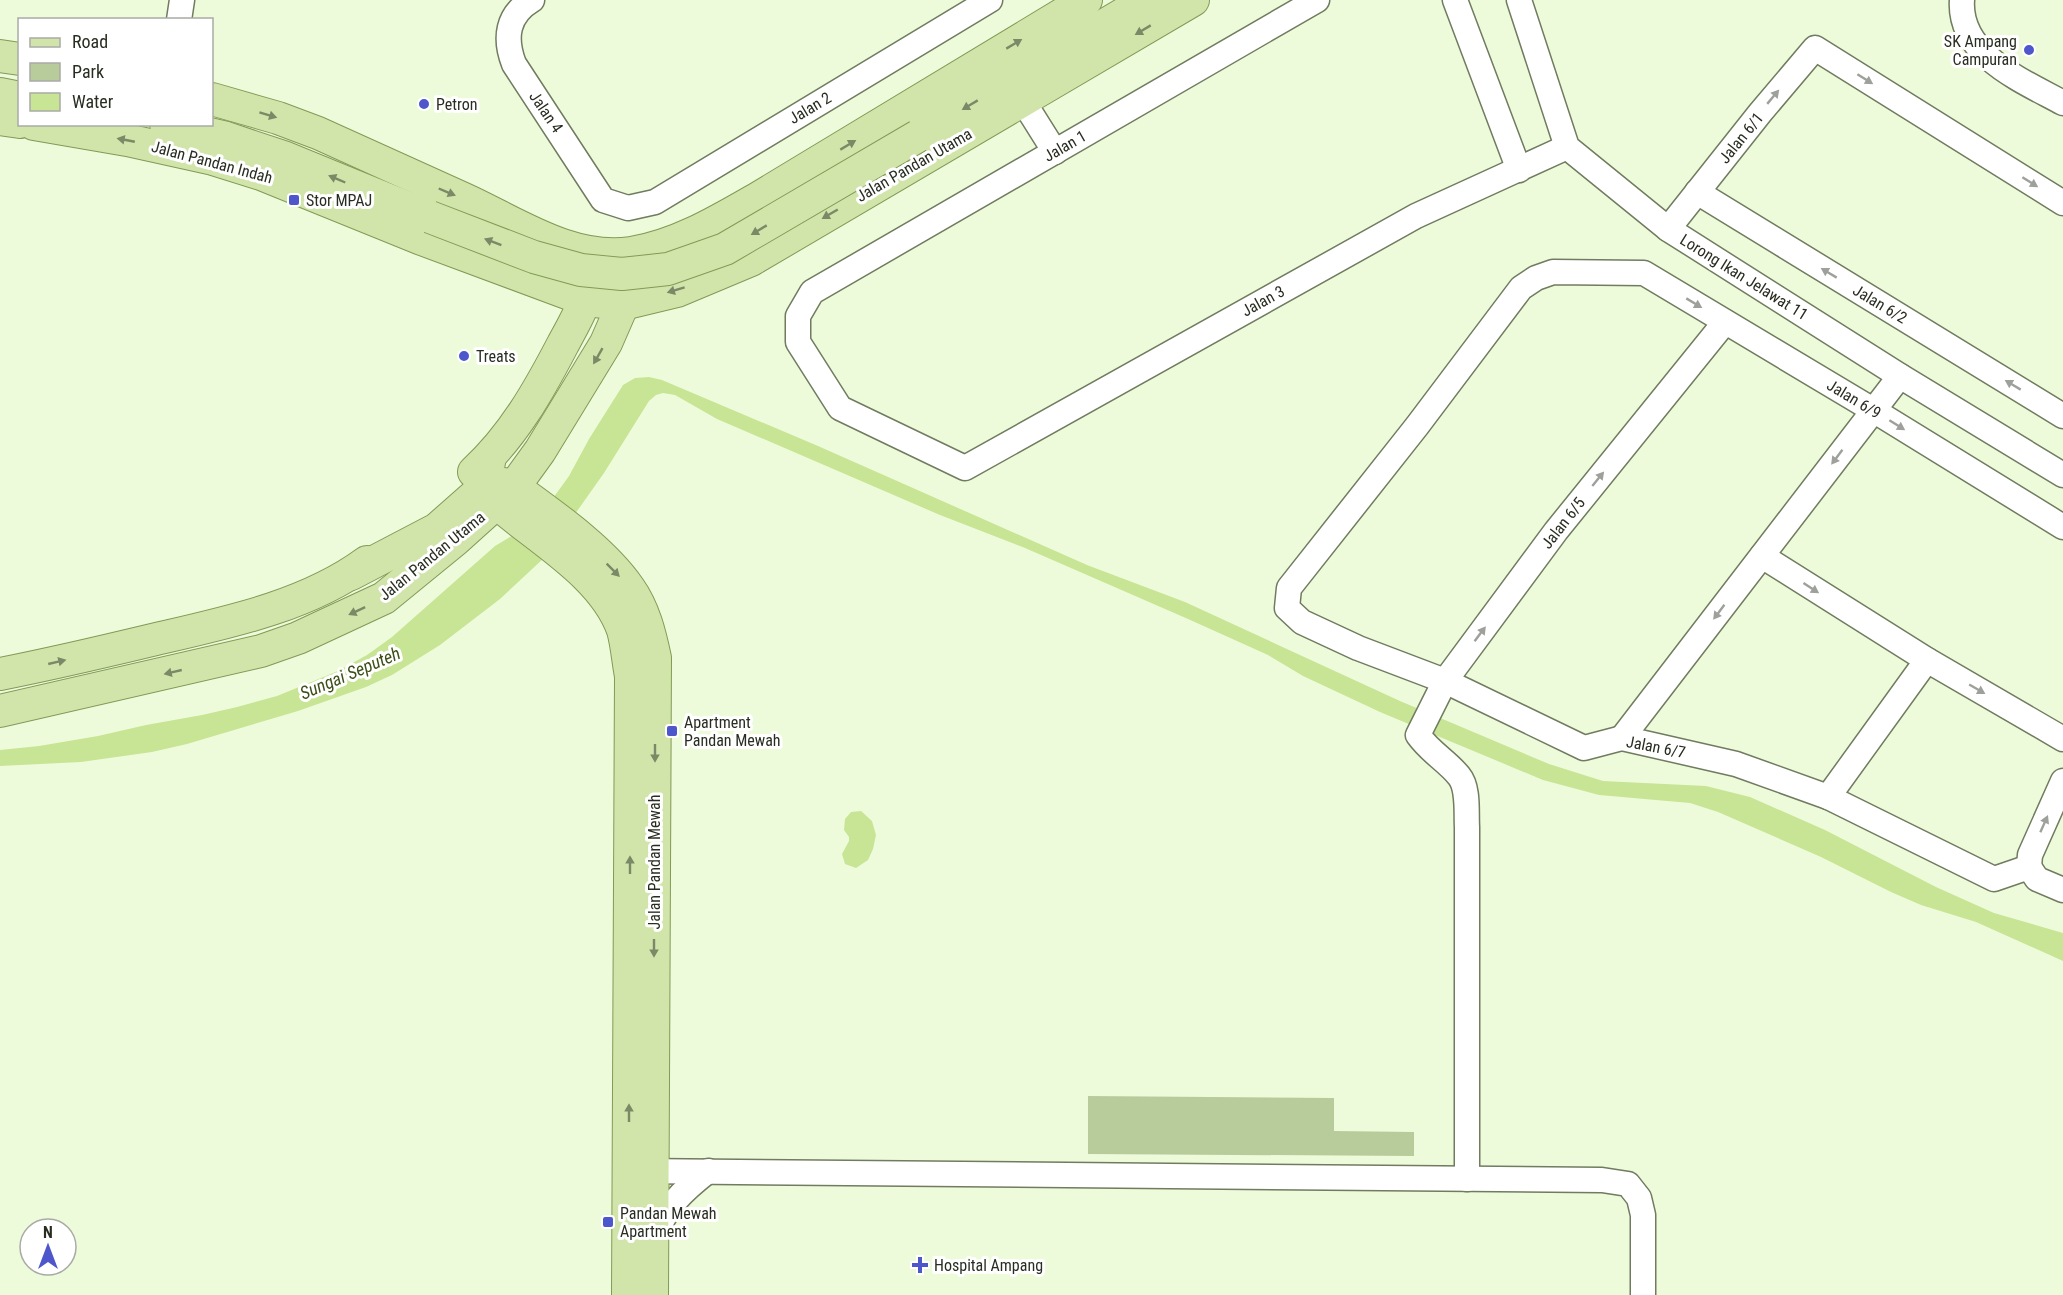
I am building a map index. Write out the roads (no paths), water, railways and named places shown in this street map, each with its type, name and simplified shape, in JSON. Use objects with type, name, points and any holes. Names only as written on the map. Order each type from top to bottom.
[{"type":"main road","points":[[213,99],[278,118],[318,133],[556,243],[599,253],[630,253],[660,245],[706,227],[760,197],[1086,0]]},
{"type":"main road","points":[[175,126],[223,137],[286,158],[534,258],[581,270],[622,274],[668,269],[726,249],[1147,0]]},
{"type":"main road","name":"Jalan Pandan Utama","points":[[586,300],[623,303],[677,291],[727,271],[774,247],[1193,0]]},
{"type":"main road","points":[[0,56],[18,59]]},
{"type":"main road","points":[[0,94],[18,98]]},
{"type":"main road","points":[[0,119],[18,122]]},
{"type":"main road","name":"Jalan Pandan Indah","points":[[46,126],[127,140],[213,159],[261,174],[518,276],[586,300]]},
{"type":"main road","points":[[706,227],[695,247],[696,258],[716,272],[727,271]]},
{"type":"main road","points":[[518,276],[534,270],[540,263],[542,254],[536,233]]},
{"type":"main road","name":"Jalan Pandan Utama","points":[[513,495],[507,437],[537,395],[586,300],[599,253]]},
{"type":"main road","name":"Jalan Pandan Utama","points":[[0,711],[261,651],[298,638],[384,598],[513,495],[606,343],[623,303],[630,253]]},
{"type":"main road","points":[[0,674],[239,619],[316,591],[436,529],[513,495]]},
{"type":"main road","name":"Jalan Pandan Mewah","points":[[513,495],[562,538],[618,574],[631,590],[650,633],[655,658],[641,1172],[628,1295]]},
{"type":"main road","name":"Jalan Pandan Mewah","points":[[641,1172],[652,1240],[652,1295]]},
{"type":"street","points":[[179,18],[182,0]]},
{"type":"street","name":"Jalan 4","points":[[532,0],[513,17],[508,33],[509,50],[514,64],[603,200],[628,208]]},
{"type":"street","name":"Jalan 2","points":[[628,208],[654,202],[990,0]]},
{"type":"street","name":"Jalan 1","points":[[965,468],[840,408],[798,342],[798,316],[812,292],[1317,0]]},
{"type":"street","points":[[1455,0],[1519,170]]},
{"type":"street","points":[[1519,0],[1567,147]]},
{"type":"street","points":[[1962,0],[1961,8],[1965,28],[1977,46],[2013,75],[2063,103]]},
{"type":"street","name":"Jalan 6/1","points":[[1668,229],[1815,48],[2063,203]]},
{"type":"street","points":[[1023,101],[1055,152]]},
{"type":"street","name":"Jalan 3","points":[[965,468],[1416,216],[1567,147]]},
{"type":"street","name":"Lorong Ikan Jelawat 11","points":[[1567,147],[1668,229],[1900,376],[2063,475]]},
{"type":"street","name":"Jalan 6/2","points":[[1697,192],[2063,416]]},
{"type":"street","name":"Jalan 6/9","points":[[1287,608],[1289,588],[1417,426],[1521,288],[1536,278],[1553,272],[1644,273],[2063,527]]},
{"type":"street","name":"Jalan 6/5","points":[[1467,1179],[1467,827],[1465,789],[1460,776],[1427,748],[1418,735],[1445,681],[1556,531],[1725,322]]},
{"type":"street","points":[[1622,738],[1900,376]]},
{"type":"street","points":[[1762,556],[1927,660],[2063,739]]},
{"type":"street","name":"Jalan 6/7","points":[[1287,608],[1302,622],[1358,648],[1445,681],[1584,748],[1622,738],[1736,764],[1828,797],[1994,879],[2029,867]]},
{"type":"street","points":[[1828,797],[1927,660]]},
{"type":"street","points":[[2063,781],[2030,855],[2029,867],[2037,879],[2063,890]]},
{"type":"street","points":[[652,1240],[670,1205],[708,1171]]},
{"type":"street","points":[[641,1172],[1602,1180],[1628,1184],[1639,1198],[1643,1215],[1643,1295]]},
{"type":"water","name":"Sungai Seputeh","points":[[649,377],[662,380],[818,446],[1087,565],[1185,602],[1400,701],[1549,764],[1603,781],[1706,786],[1750,797],[1825,830],[1936,887],[1994,913],[2063,933],[2063,961],[1976,922],[1921,905],[1821,857],[1718,812],[1690,803],[1599,795],[1543,780],[1380,712],[1303,676],[1268,655],[1188,619],[717,419],[675,395],[663,393],[649,401],[604,473],[544,558],[500,599],[440,645],[392,675],[366,687],[298,711],[187,744],[152,752],[81,762],[0,766],[0,750],[98,736],[237,707],[277,696],[338,671],[367,655],[392,637],[495,546],[520,531],[548,505],[569,476],[623,385],[635,378]]},
{"type":"water","points":[[861,811],[872,821],[876,835],[868,860],[856,868],[845,864],[842,854],[849,837],[844,830],[845,819],[851,812]]},
{"type":"place","name":"SK Ampang Campuran","points":[[2029,50]]},
{"type":"place","name":"Petron","points":[[424,104]]},
{"type":"place","name":"Stor MPAJ","points":[[294,200]]},
{"type":"place","name":"Treats","points":[[464,356]]},
{"type":"place","name":"Apartment Pandan Mewah","points":[[672,731]]},
{"type":"place","name":"Pandan Mewah Apartment","points":[[608,1222]]},
{"type":"place","name":"Hospital Ampang","points":[[920,1265]]}]
